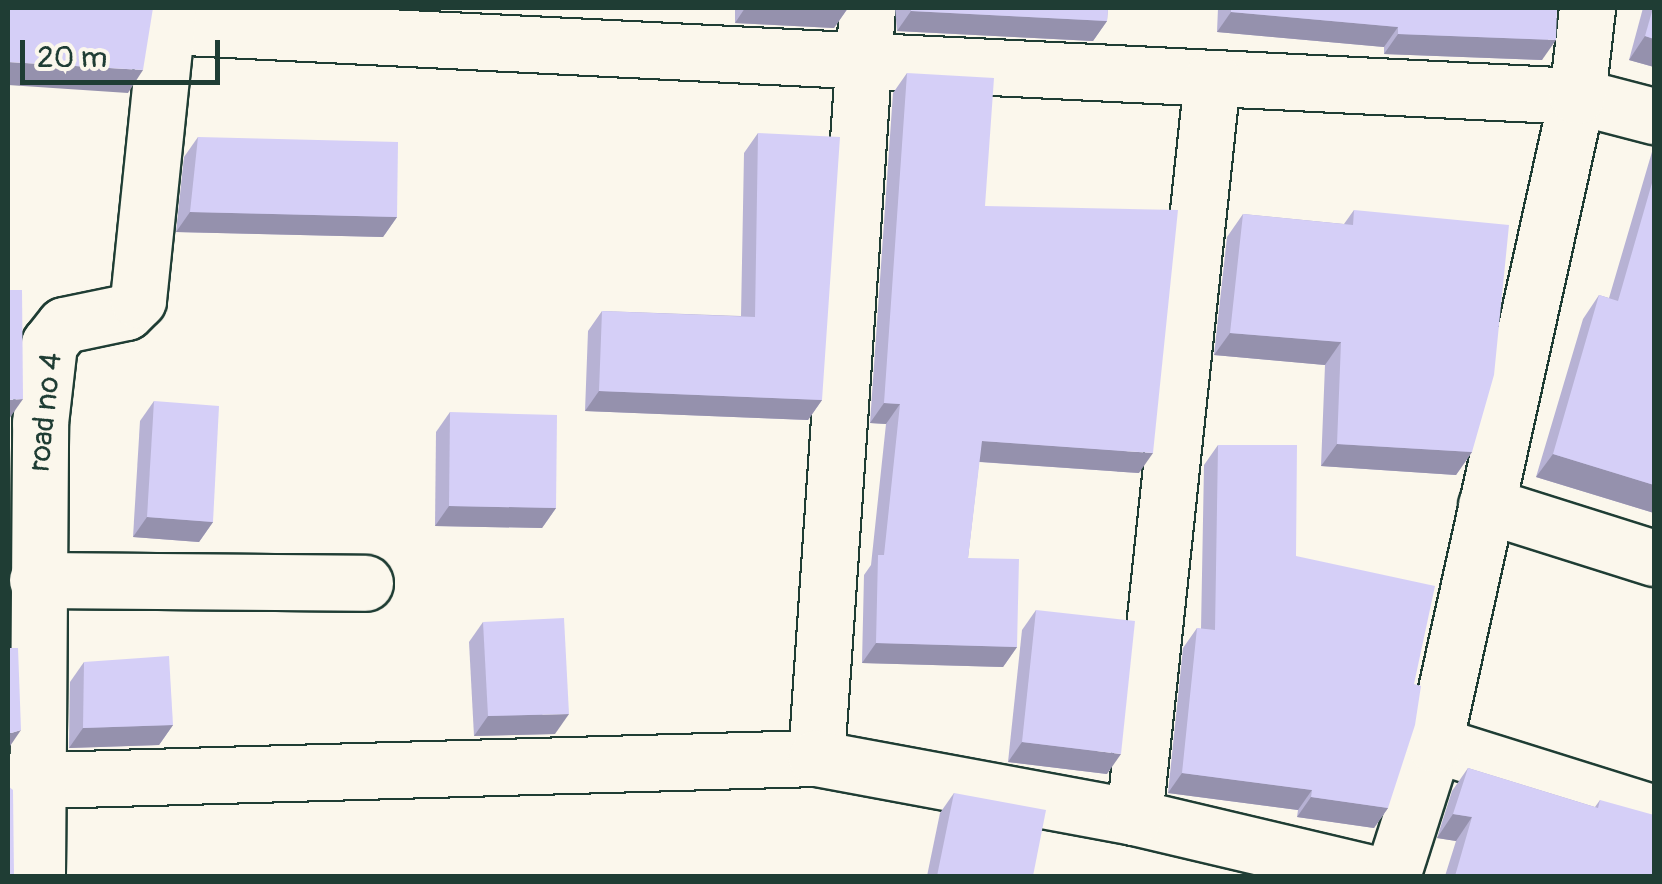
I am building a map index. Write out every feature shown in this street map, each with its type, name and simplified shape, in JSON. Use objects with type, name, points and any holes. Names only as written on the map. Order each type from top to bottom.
[{"type":"street","points":[[1392,876],[1434,744],[1577,96],[1587,8]]},
{"type":"street","points":[[167,17],[866,33],[1212,78],[1577,96],[1654,116]]},
{"type":"street","name":"road no 4","points":[[37,876],[20,780],[37,580],[24,424],[49,344],[64,326],[126,312],[138,300],[167,17]]},
{"type":"street","points":[[816,758],[866,33]]},
{"type":"street","points":[[1134,817],[1212,78]]},
{"type":"street","points":[[1486,505],[1654,558]]},
{"type":"street","points":[[37,580],[365,583]]},
{"type":"street","points":[[1434,744],[1654,814]]},
{"type":"street","points":[[20,780],[816,758],[1134,817],[1383,876]]},
{"type":"building","points":[[8,8],[153,8],[143,70],[8,62]]},
{"type":"building","points":[[911,8],[1108,8],[1107,21]]},
{"type":"building","points":[[1231,8],[1557,8],[1556,40],[1398,34],[1398,27],[1231,12]]},
{"type":"building","points":[[1654,8],[1654,39],[1645,36]]},
{"type":"building","points":[[907,73],[994,78],[985,206],[1178,210],[1153,453],[982,441],[968,558],[1019,559],[1017,647],[876,643],[878,555],[884,555],[900,404],[884,403]]},
{"type":"building","points":[[758,133],[840,137],[822,400],[599,391],[602,311],[755,317]]},
{"type":"building","points":[[198,137],[398,142],[397,217],[190,212]]},
{"type":"building","points":[[1654,176],[1654,485],[1553,454],[1599,295],[1618,301]]},
{"type":"building","points":[[1354,210],[1509,225],[1494,375],[1472,452],[1337,444],[1341,342],[1230,333],[1243,214],[1353,225]]},
{"type":"building","points":[[8,290],[22,290],[23,399],[8,400]]},
{"type":"building","points":[[154,401],[219,406],[213,522],[147,517]]},
{"type":"building","points":[[450,412],[557,415],[556,508],[449,506]]},
{"type":"building","points":[[1218,445],[1297,445],[1296,556],[1435,586],[1414,684],[1421,686],[1415,725],[1388,808],[1311,797],[1312,790],[1182,773],[1197,628],[1215,630]]},
{"type":"building","points":[[1036,610],[1135,621],[1121,754],[1022,742]]},
{"type":"building","points":[[564,618],[569,714],[488,716],[483,622]]},
{"type":"building","points":[[8,648],[18,648],[21,730],[8,734]]},
{"type":"building","points":[[169,656],[173,725],[83,728],[84,662]]},
{"type":"building","points":[[1468,768],[1598,808],[1600,800],[1654,815],[1654,876],[1455,876],[1472,817],[1453,814]]},
{"type":"building","points":[[8,786],[13,790],[14,876],[8,876]]},
{"type":"building","points":[[954,793],[1046,810],[1033,876],[937,876]]}]
